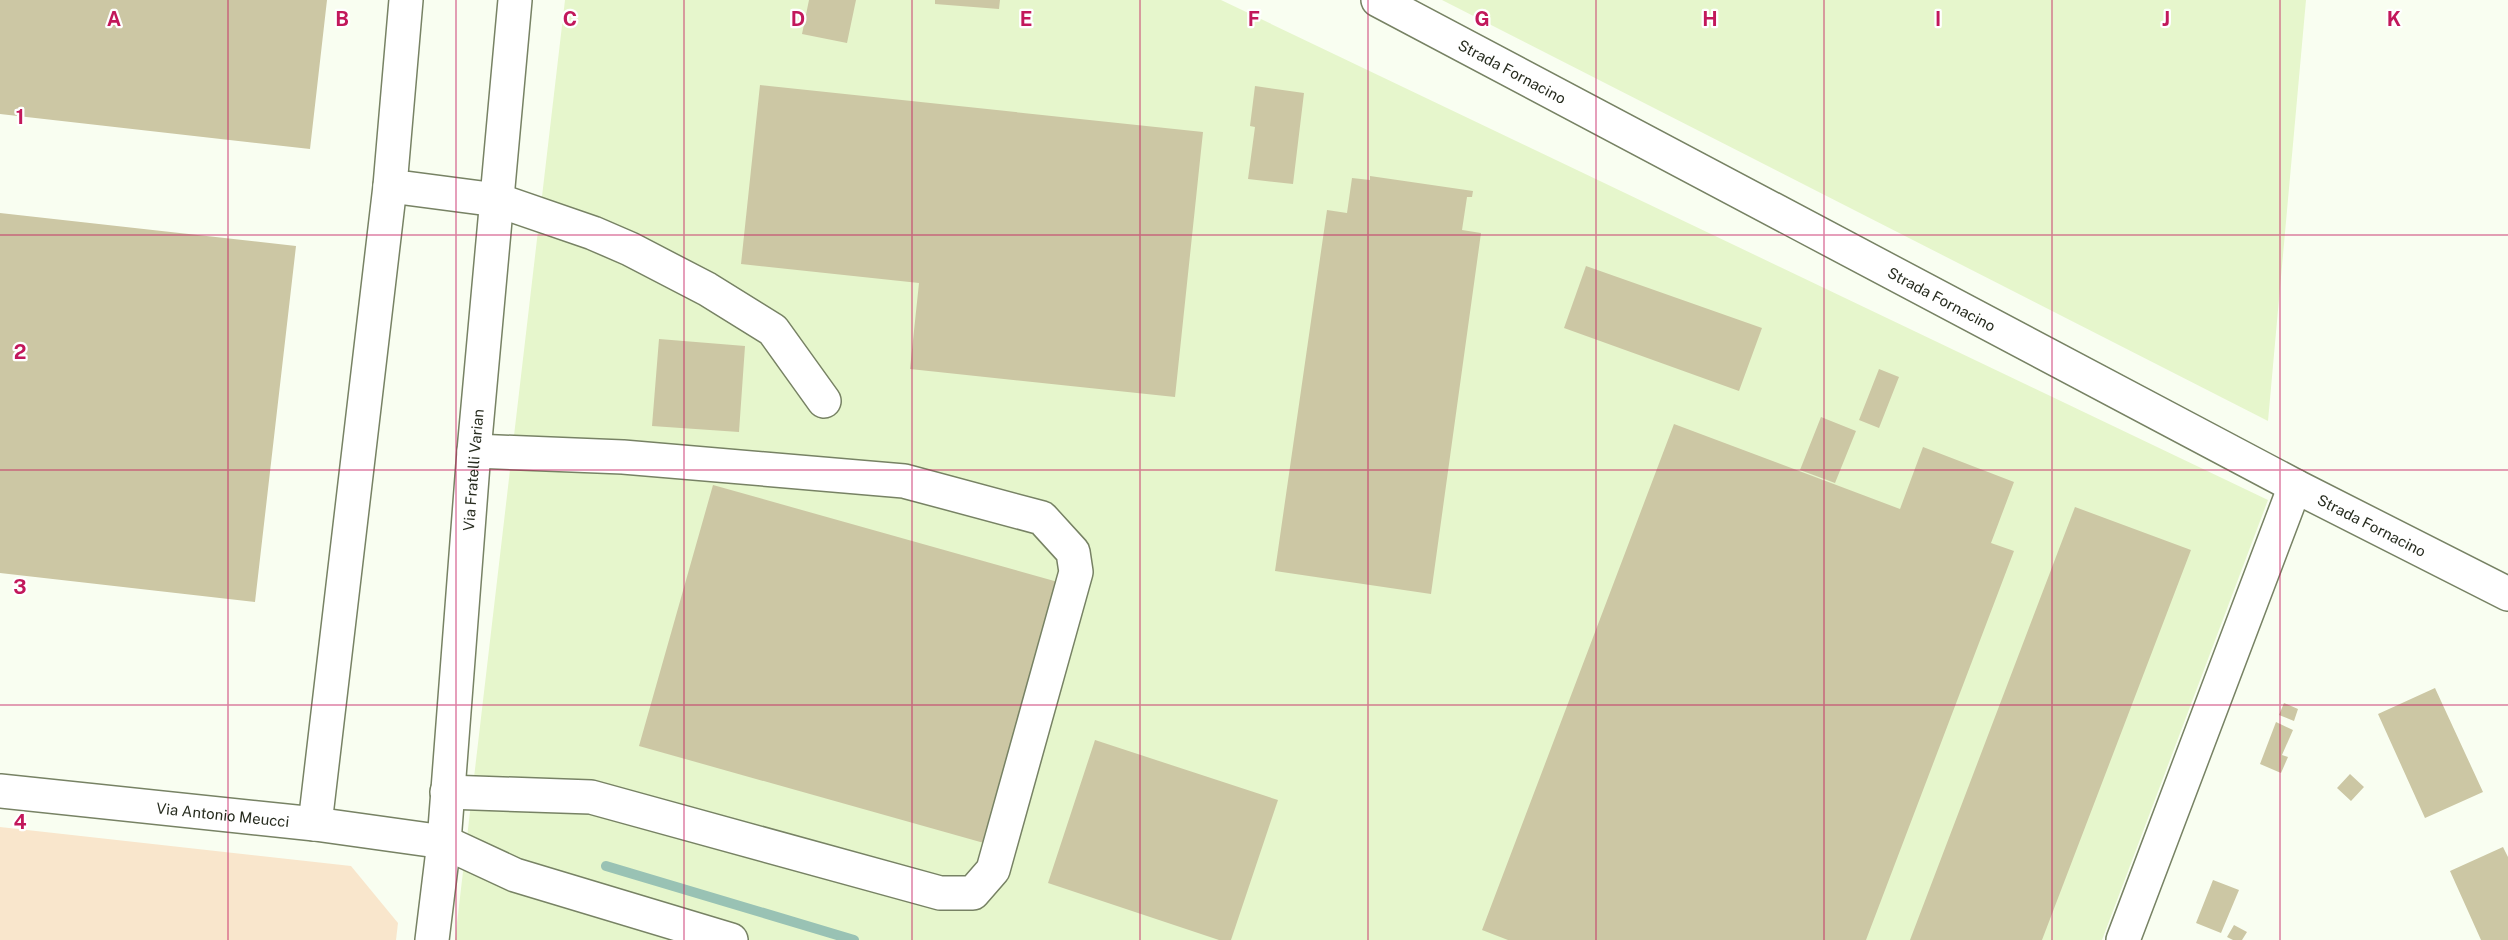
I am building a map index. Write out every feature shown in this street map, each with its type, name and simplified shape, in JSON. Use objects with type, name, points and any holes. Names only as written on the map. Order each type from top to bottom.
[{"type":"street","points":[[315,824],[390,186],[406,0]]},
{"type":"street","name":"Via Fratelli Varian","points":[[432,940],[444,843],[474,451],[515,0]]},
{"type":"street","name":"Strada Fornacino","points":[[1378,0],[2295,486],[2508,594]]},
{"type":"street","points":[[390,186],[497,200],[593,233],[630,249],[707,289],[773,330],[824,400]]},
{"type":"street","points":[[447,792],[591,797],[940,893],[974,893],[993,870],[1076,572],[1073,552],[1042,518],[904,481],[623,457],[474,451]]},
{"type":"street","points":[[2123,940],[2295,486]]},
{"type":"street","name":"Via Antonio Meucci","points":[[0,791],[315,824],[444,843],[515,875],[731,940]]},
{"type":"shaded area","points":[[565,0],[1221,0],[2268,500],[2102,940],[455,940]]},
{"type":"shaded area","points":[[1442,0],[2306,0],[2268,421]]},
{"type":"shaded area","points":[[0,827],[351,866],[398,923],[396,940],[0,940]]},
{"type":"building","points":[[0,0],[327,0],[310,149],[0,114]]},
{"type":"building","points":[[809,0],[856,0],[847,43],[802,34]]},
{"type":"building","points":[[935,0],[1000,0],[999,9],[935,4]]},
{"type":"building","points":[[760,85],[1203,132],[1175,397],[910,369],[919,283],[741,264]]},
{"type":"building","points":[[1255,86],[1304,93],[1293,184],[1248,179],[1255,127],[1250,126]]},
{"type":"building","points":[[1370,176],[1473,191],[1472,197],[1467,197],[1462,230],[1481,233],[1431,594],[1275,571],[1327,210],[1347,213],[1352,178],[1370,180]]},
{"type":"building","points":[[0,213],[296,246],[255,602],[0,573]]},
{"type":"building","points":[[1586,266],[1762,328],[1739,391],[1564,328]]},
{"type":"building","points":[[659,339],[745,346],[739,432],[652,426]]},
{"type":"building","points":[[1879,369],[1899,377],[1879,428],[1859,420]]},
{"type":"building","points":[[1821,417],[1856,431],[1835,483],[1800,470]]},
{"type":"building","points":[[1674,424],[1900,509],[1923,447],[2014,482],[1991,543],[2014,551],[1866,940],[1508,940],[1482,930]]},
{"type":"building","points":[[713,485],[1065,584],[991,845],[639,746]]},
{"type":"building","points":[[2075,507],[2191,550],[2042,940],[1910,940]]},
{"type":"building","points":[[2435,688],[2483,792],[2425,818],[2378,714]]},
{"type":"building","points":[[2284,703],[2298,709],[2294,721],[2279,715]]},
{"type":"building","points":[[2276,722],[2293,730],[2282,755],[2288,757],[2281,773],[2260,764]]},
{"type":"building","points":[[1095,740],[1278,800],[1231,940],[1219,940],[1048,883]]},
{"type":"building","points":[[2350,774],[2364,787],[2351,801],[2337,788]]},
{"type":"building","points":[[2503,847],[2508,857],[2508,940],[2481,940],[2450,871]]},
{"type":"building","points":[[2213,880],[2239,890],[2221,933],[2196,923]]},
{"type":"building","points":[[2234,925],[2247,932],[2242,940],[2227,937]]},
{"type":"waterway","points":[[606,866],[854,940]]}]
